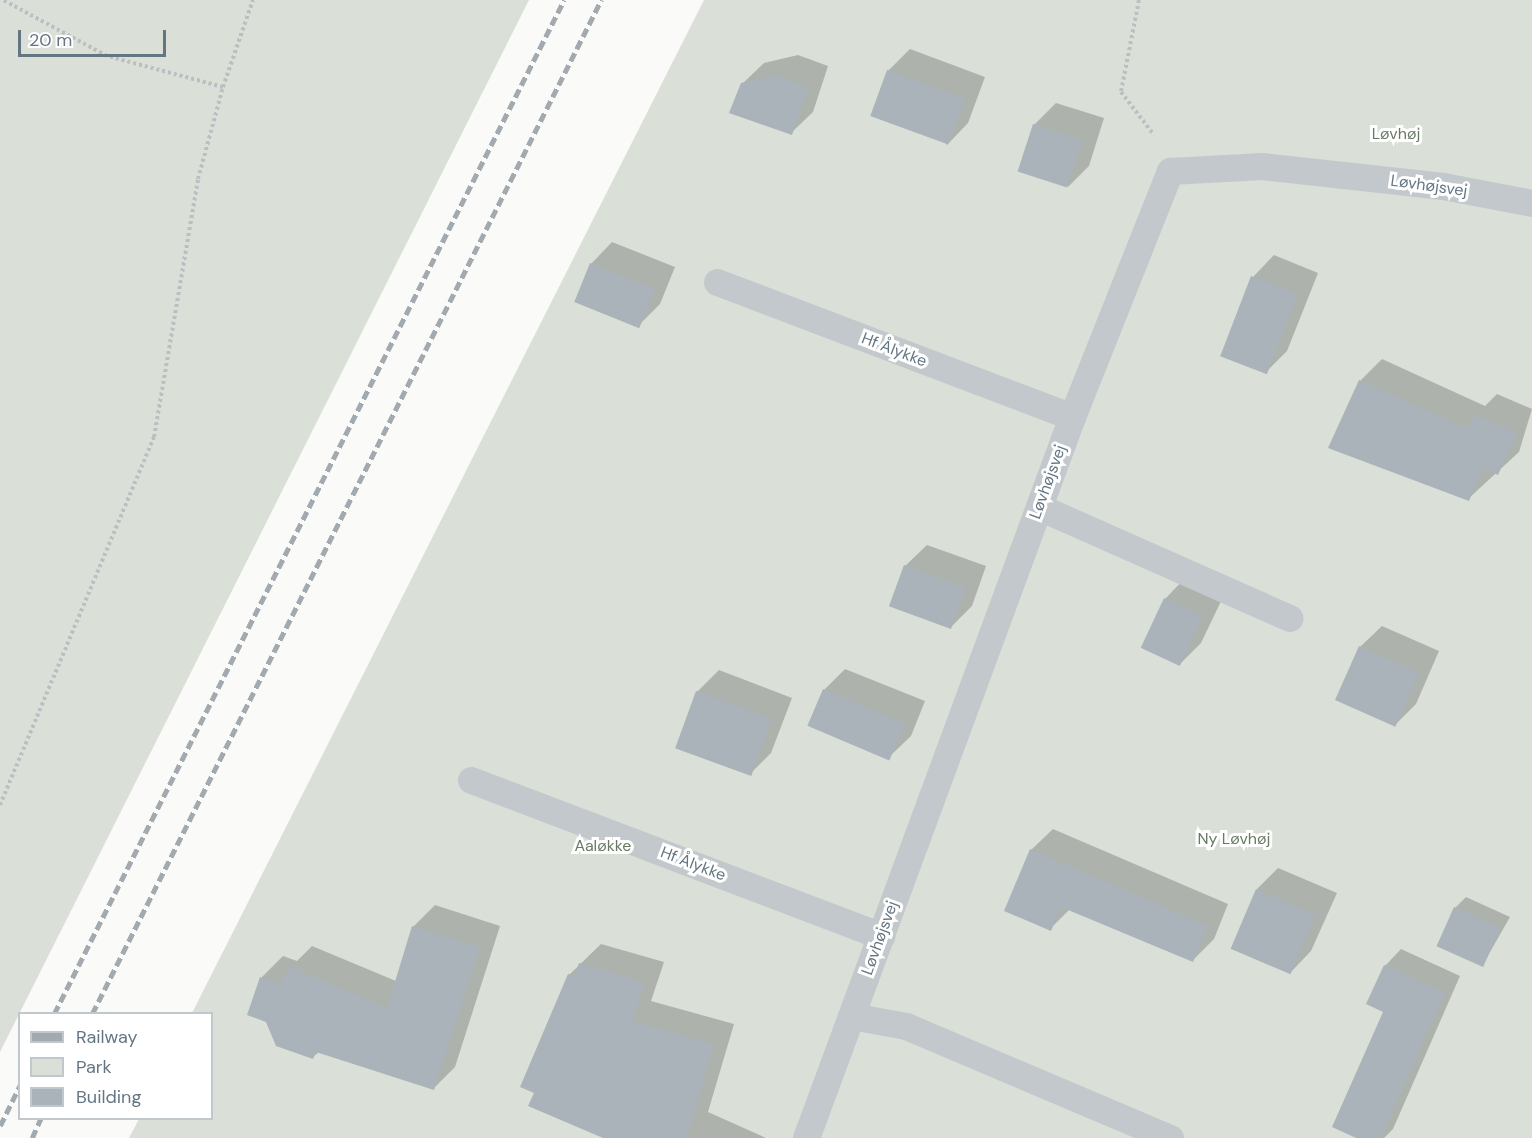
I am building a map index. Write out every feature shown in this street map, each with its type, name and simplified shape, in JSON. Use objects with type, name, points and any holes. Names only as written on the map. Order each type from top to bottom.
[{"type":"lane","name":"Løvhøjsvej","points":[[806,1138],[1072,417],[1170,171],[1262,166],[1443,186],[1532,203]]},
{"type":"lane","name":"Hf Ålykke","points":[[717,282],[1072,417]]},
{"type":"lane","points":[[1039,507],[1290,618]]},
{"type":"lane","name":"Hf Ålykke","points":[[471,780],[881,936]]},
{"type":"lane","points":[[851,1016],[906,1026],[1170,1138]]},
{"type":"path","points":[[3,0],[107,56],[223,87]]},
{"type":"path","points":[[0,805],[154,437],[198,178],[223,87],[253,0]]},
{"type":"path","points":[[1138,0],[1121,92],[1152,129],[1170,171]]},
{"type":"green space","points":[[0,0],[529,0],[20,1012],[18,1012],[0,1052]]},
{"type":"green space","points":[[704,0],[1532,0],[1532,1138],[129,1138],[138,1120],[213,1120],[213,1012],[193,1012]]},
{"type":"building","points":[[887,70],[965,98],[948,144],[870,116]]},
{"type":"building","points":[[776,75],[808,88],[792,135],[729,113],[741,83]]},
{"type":"building","points":[[1033,124],[1082,140],[1067,188],[1018,172]]},
{"type":"building","points":[[590,263],[655,289],[639,328],[574,302]]},
{"type":"building","points":[[1251,276],[1298,294],[1267,374],[1220,356]]},
{"type":"building","points":[[1359,380],[1468,429],[1474,415],[1517,433],[1498,475],[1483,468],[1469,501],[1328,448]]},
{"type":"building","points":[[904,565],[966,588],[951,629],[889,606]]},
{"type":"building","points":[[1164,598],[1203,616],[1180,666],[1141,648]]},
{"type":"building","points":[[1359,646],[1419,673],[1395,727],[1335,700]]},
{"type":"building","points":[[823,689],[905,724],[889,761],[807,726]]},
{"type":"building","points":[[696,691],[772,719],[751,776],[675,748]]},
{"type":"building","points":[[1030,849],[1208,926],[1193,962],[1061,907],[1051,931],[1004,911]]},
{"type":"building","points":[[1256,889],[1316,914],[1290,974],[1231,949]]},
{"type":"building","points":[[1454,907],[1501,928],[1483,967],[1437,946]]},
{"type":"building","points":[[412,926],[480,947],[434,1090],[316,1052],[313,1059],[276,1046],[266,1022],[247,1015],[260,977],[281,984],[289,966],[387,1008]]},
{"type":"building","points":[[579,963],[645,982],[632,1021],[714,1044],[687,1138],[603,1138],[528,1106],[534,1093],[520,1087],[568,974],[575,976]]},
{"type":"building","points":[[1384,965],[1445,992],[1381,1138],[1356,1138],[1332,1127],[1383,1012],[1366,1004]]},
{"type":"railway","points":[[55,1012],[564,0]]},
{"type":"railway","points":[[93,1012],[601,0]]},
{"type":"railway","points":[[0,1126],[18,1089]]},
{"type":"railway","points":[[32,1138],[40,1120]]},
{"type":"park label","name":"Løvhøj","points":[[1396,134]]},
{"type":"park label","name":"Ny Løvhøj","points":[[1234,839]]},
{"type":"park label","name":"Aaløkke","points":[[603,846]]}]
